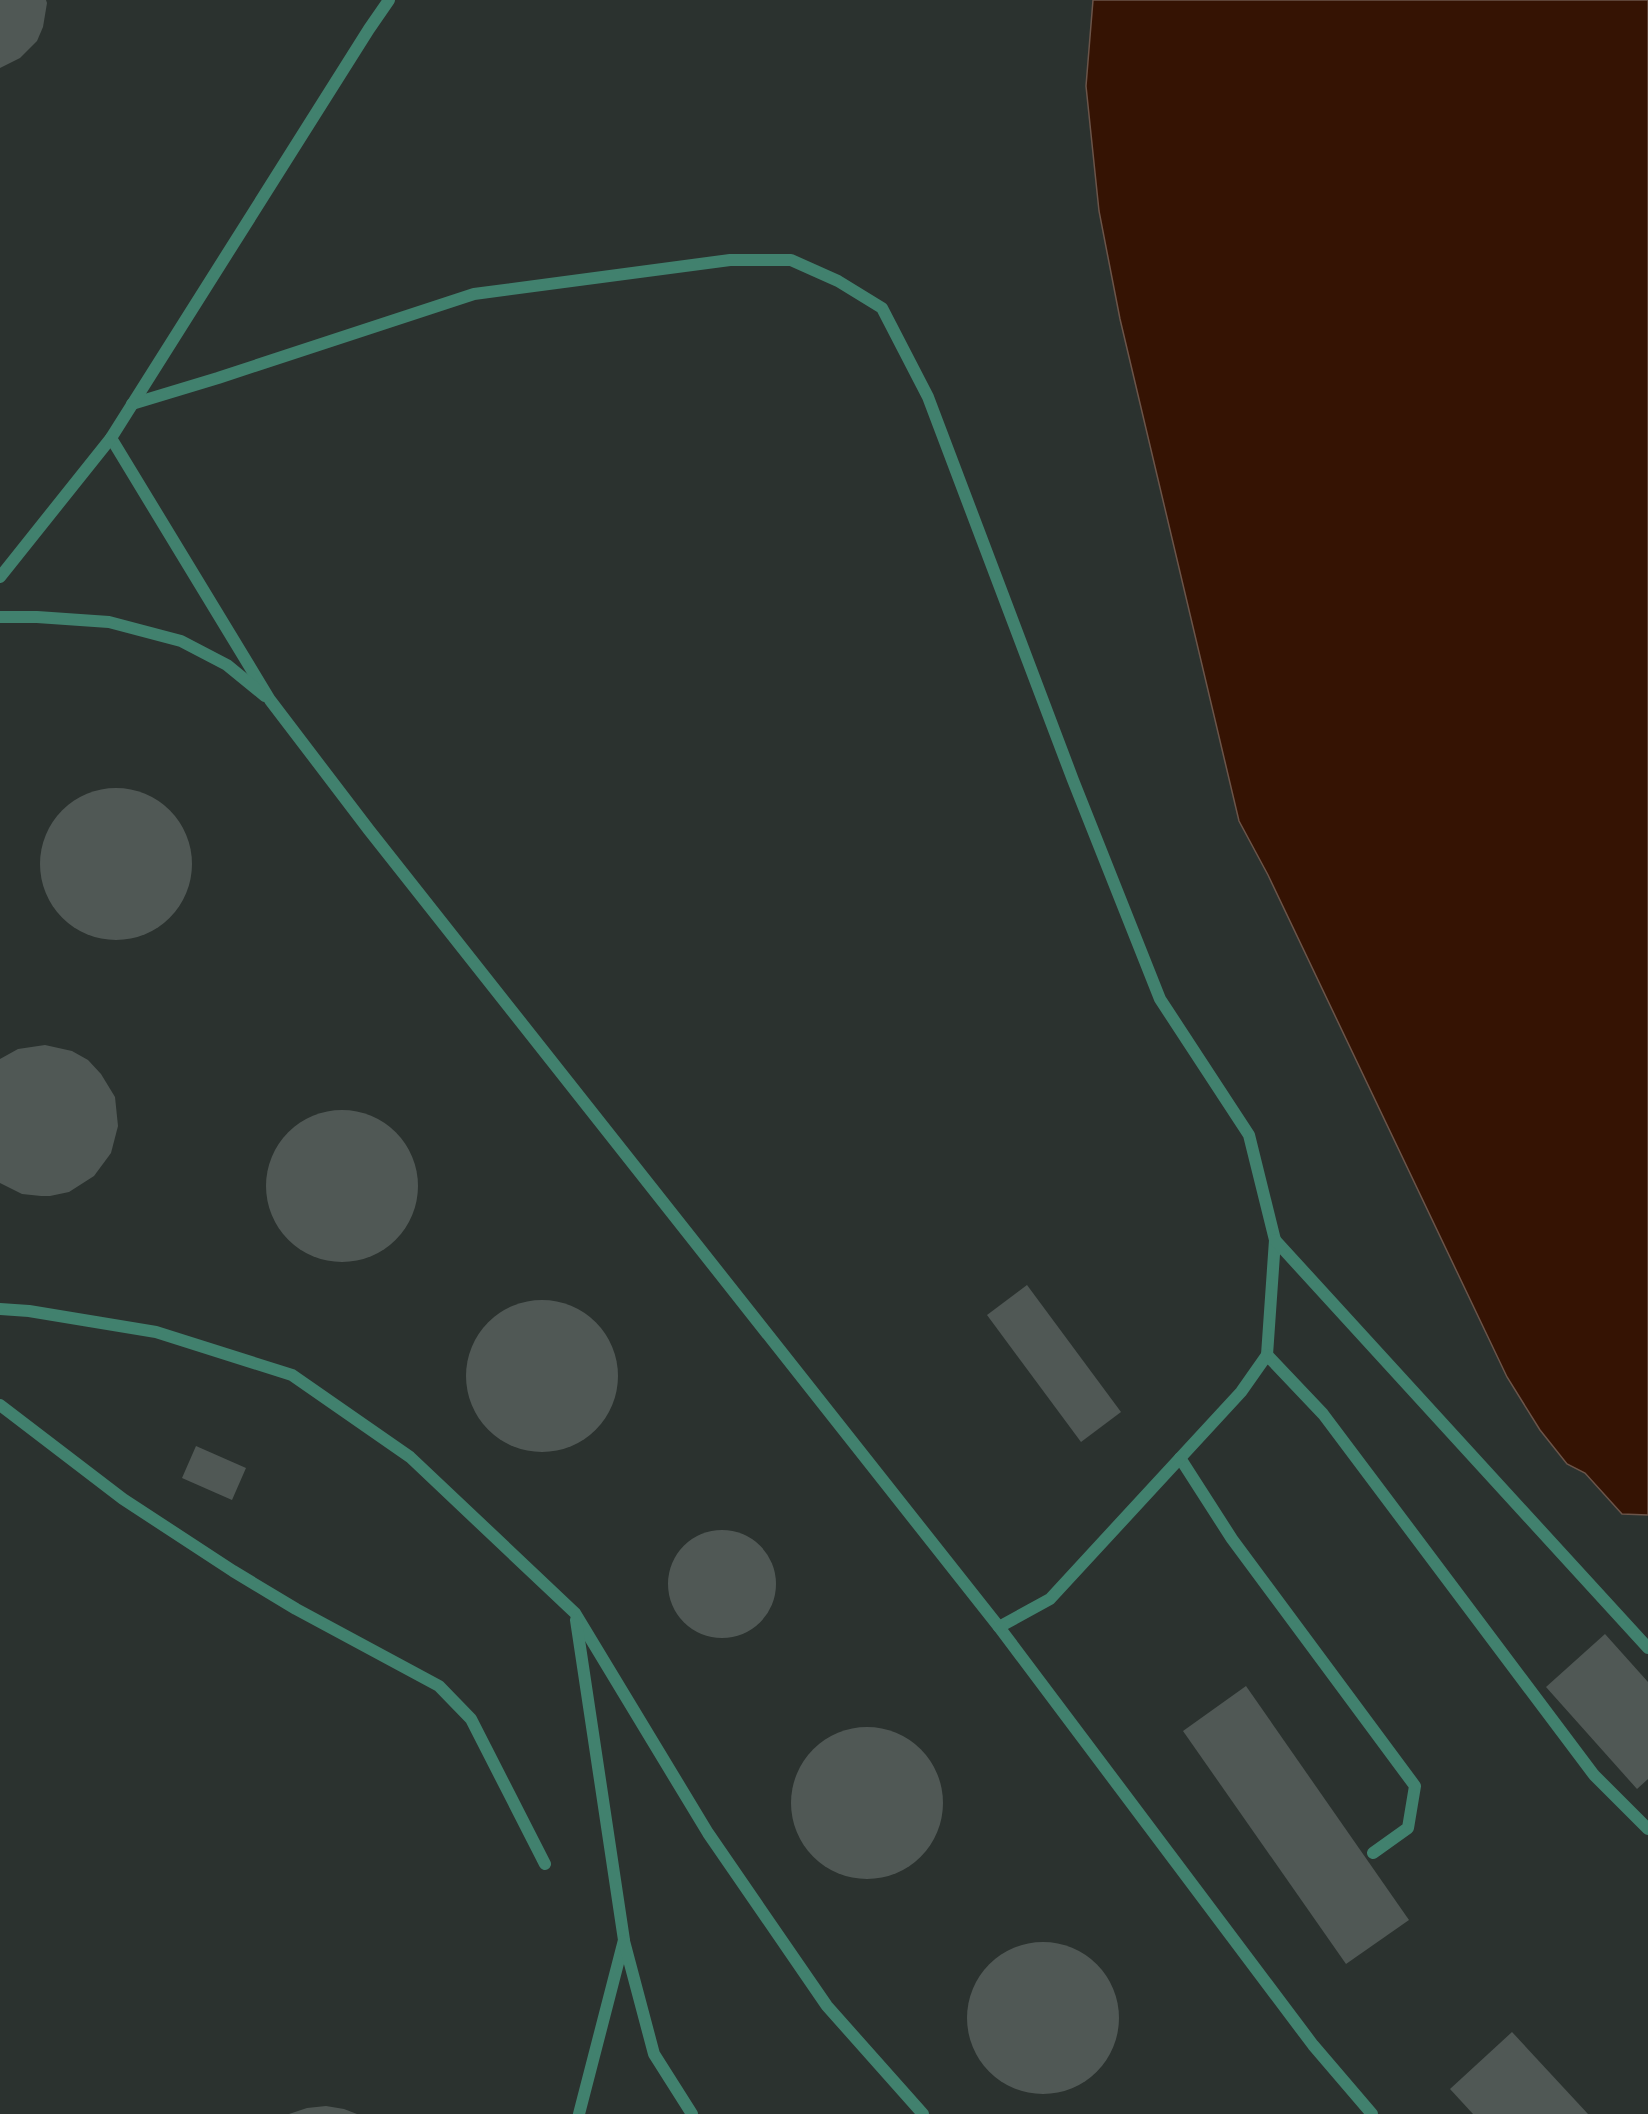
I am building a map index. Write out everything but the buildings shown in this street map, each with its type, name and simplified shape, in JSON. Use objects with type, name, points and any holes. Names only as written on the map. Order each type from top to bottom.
[{"type":"lane","points":[[0,577],[111,438],[362,39],[389,0]]},
{"type":"lane","points":[[132,404],[474,294],[730,260],[791,260],[838,281],[882,308],[928,398],[1073,780],[1160,999],[1249,1135],[1275,1240],[1267,1355],[1241,1392],[1050,1599],[999,1627]]},
{"type":"lane","points":[[111,438],[270,700],[369,830],[999,1627],[1313,2045],[1372,2114]]},
{"type":"lane","points":[[0,617],[109,622],[180,641],[226,665],[270,700]]},
{"type":"lane","points":[[1275,1240],[1648,1648]]},
{"type":"lane","points":[[0,1309],[29,1311],[156,1332],[292,1375],[410,1457],[575,1613],[708,1833],[827,2006],[923,2114]]},
{"type":"lane","points":[[1267,1355],[1323,1414],[1594,1775],[1648,1829]]},
{"type":"lane","points":[[0,1405],[123,1499],[232,1571],[296,1609],[439,1686],[471,1719],[545,1864]]},
{"type":"lane","points":[[1180,1458],[1232,1539],[1415,1786],[1408,1828],[1373,1853]]},
{"type":"lane","points":[[575,1613],[624,1940],[654,2054],[692,2114]]},
{"type":"lane","points":[[579,2114],[624,1940]]},
{"type":"shaded area","points":[[1093,0],[1648,0],[1648,1515],[1622,1514],[1585,1473],[1567,1464],[1540,1430],[1507,1377],[1268,875],[1239,821],[1120,319],[1099,211],[1086,86]]}]
